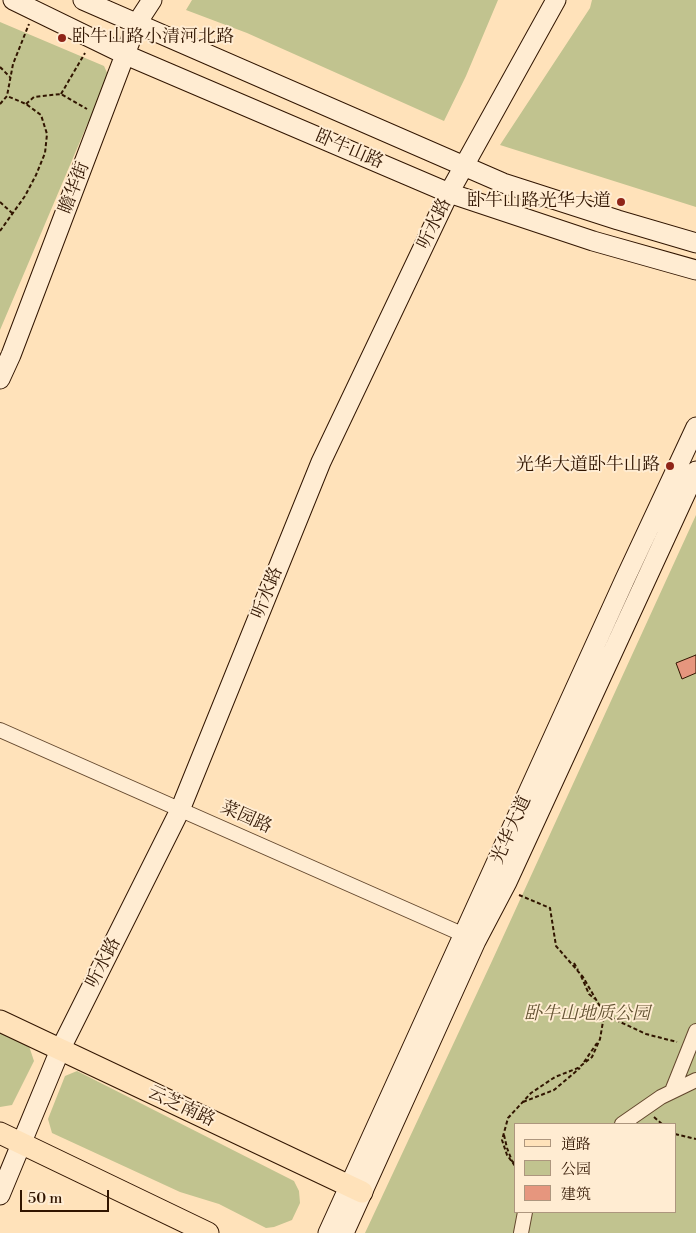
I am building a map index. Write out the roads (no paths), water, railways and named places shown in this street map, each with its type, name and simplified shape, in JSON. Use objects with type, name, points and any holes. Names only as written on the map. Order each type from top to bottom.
[{"type":"main road","name":"卧牛山路","points":[[13,0],[126,55],[449,193],[593,241],[696,270]]},
{"type":"main road","points":[[83,0],[503,183],[696,243]]},
{"type":"main road","name":"瞻华街","points":[[0,378],[11,355],[137,23],[152,0]]},
{"type":"main road","name":"听水路","points":[[0,1195],[60,1050],[180,810],[321,462],[449,193],[556,0]]},
{"type":"main road","name":"光华大道","points":[[328,1233],[356,1189],[470,938],[625,579],[696,427]]},
{"type":"main road","name":"光华大道","points":[[470,938],[507,882],[696,471]]},
{"type":"main road","name":"云芝南路","points":[[0,1021],[356,1189]]},
{"type":"main road","points":[[0,1133],[208,1233]]},
{"type":"main road","name":"光华大道","points":[[344,1233],[356,1189]]},
{"type":"street","name":"菜园路","points":[[0,730],[470,938]]},
{"type":"street","points":[[672,1092],[690,1040]]},
{"type":"street","points":[[623,1123],[661,1097],[696,1080]]},
{"type":"street","points":[[521,1233],[525,1213]]},
{"type":"place","name":"卧牛山路小清河北路","points":[[62,38]]},
{"type":"place","name":"卧牛山路光华大道","points":[[621,202]]},
{"type":"place","name":"光华大道卧牛山路","points":[[670,466]]},
{"type":"park label","name":"卧牛山地质公园","points":[[587,1015]]}]
